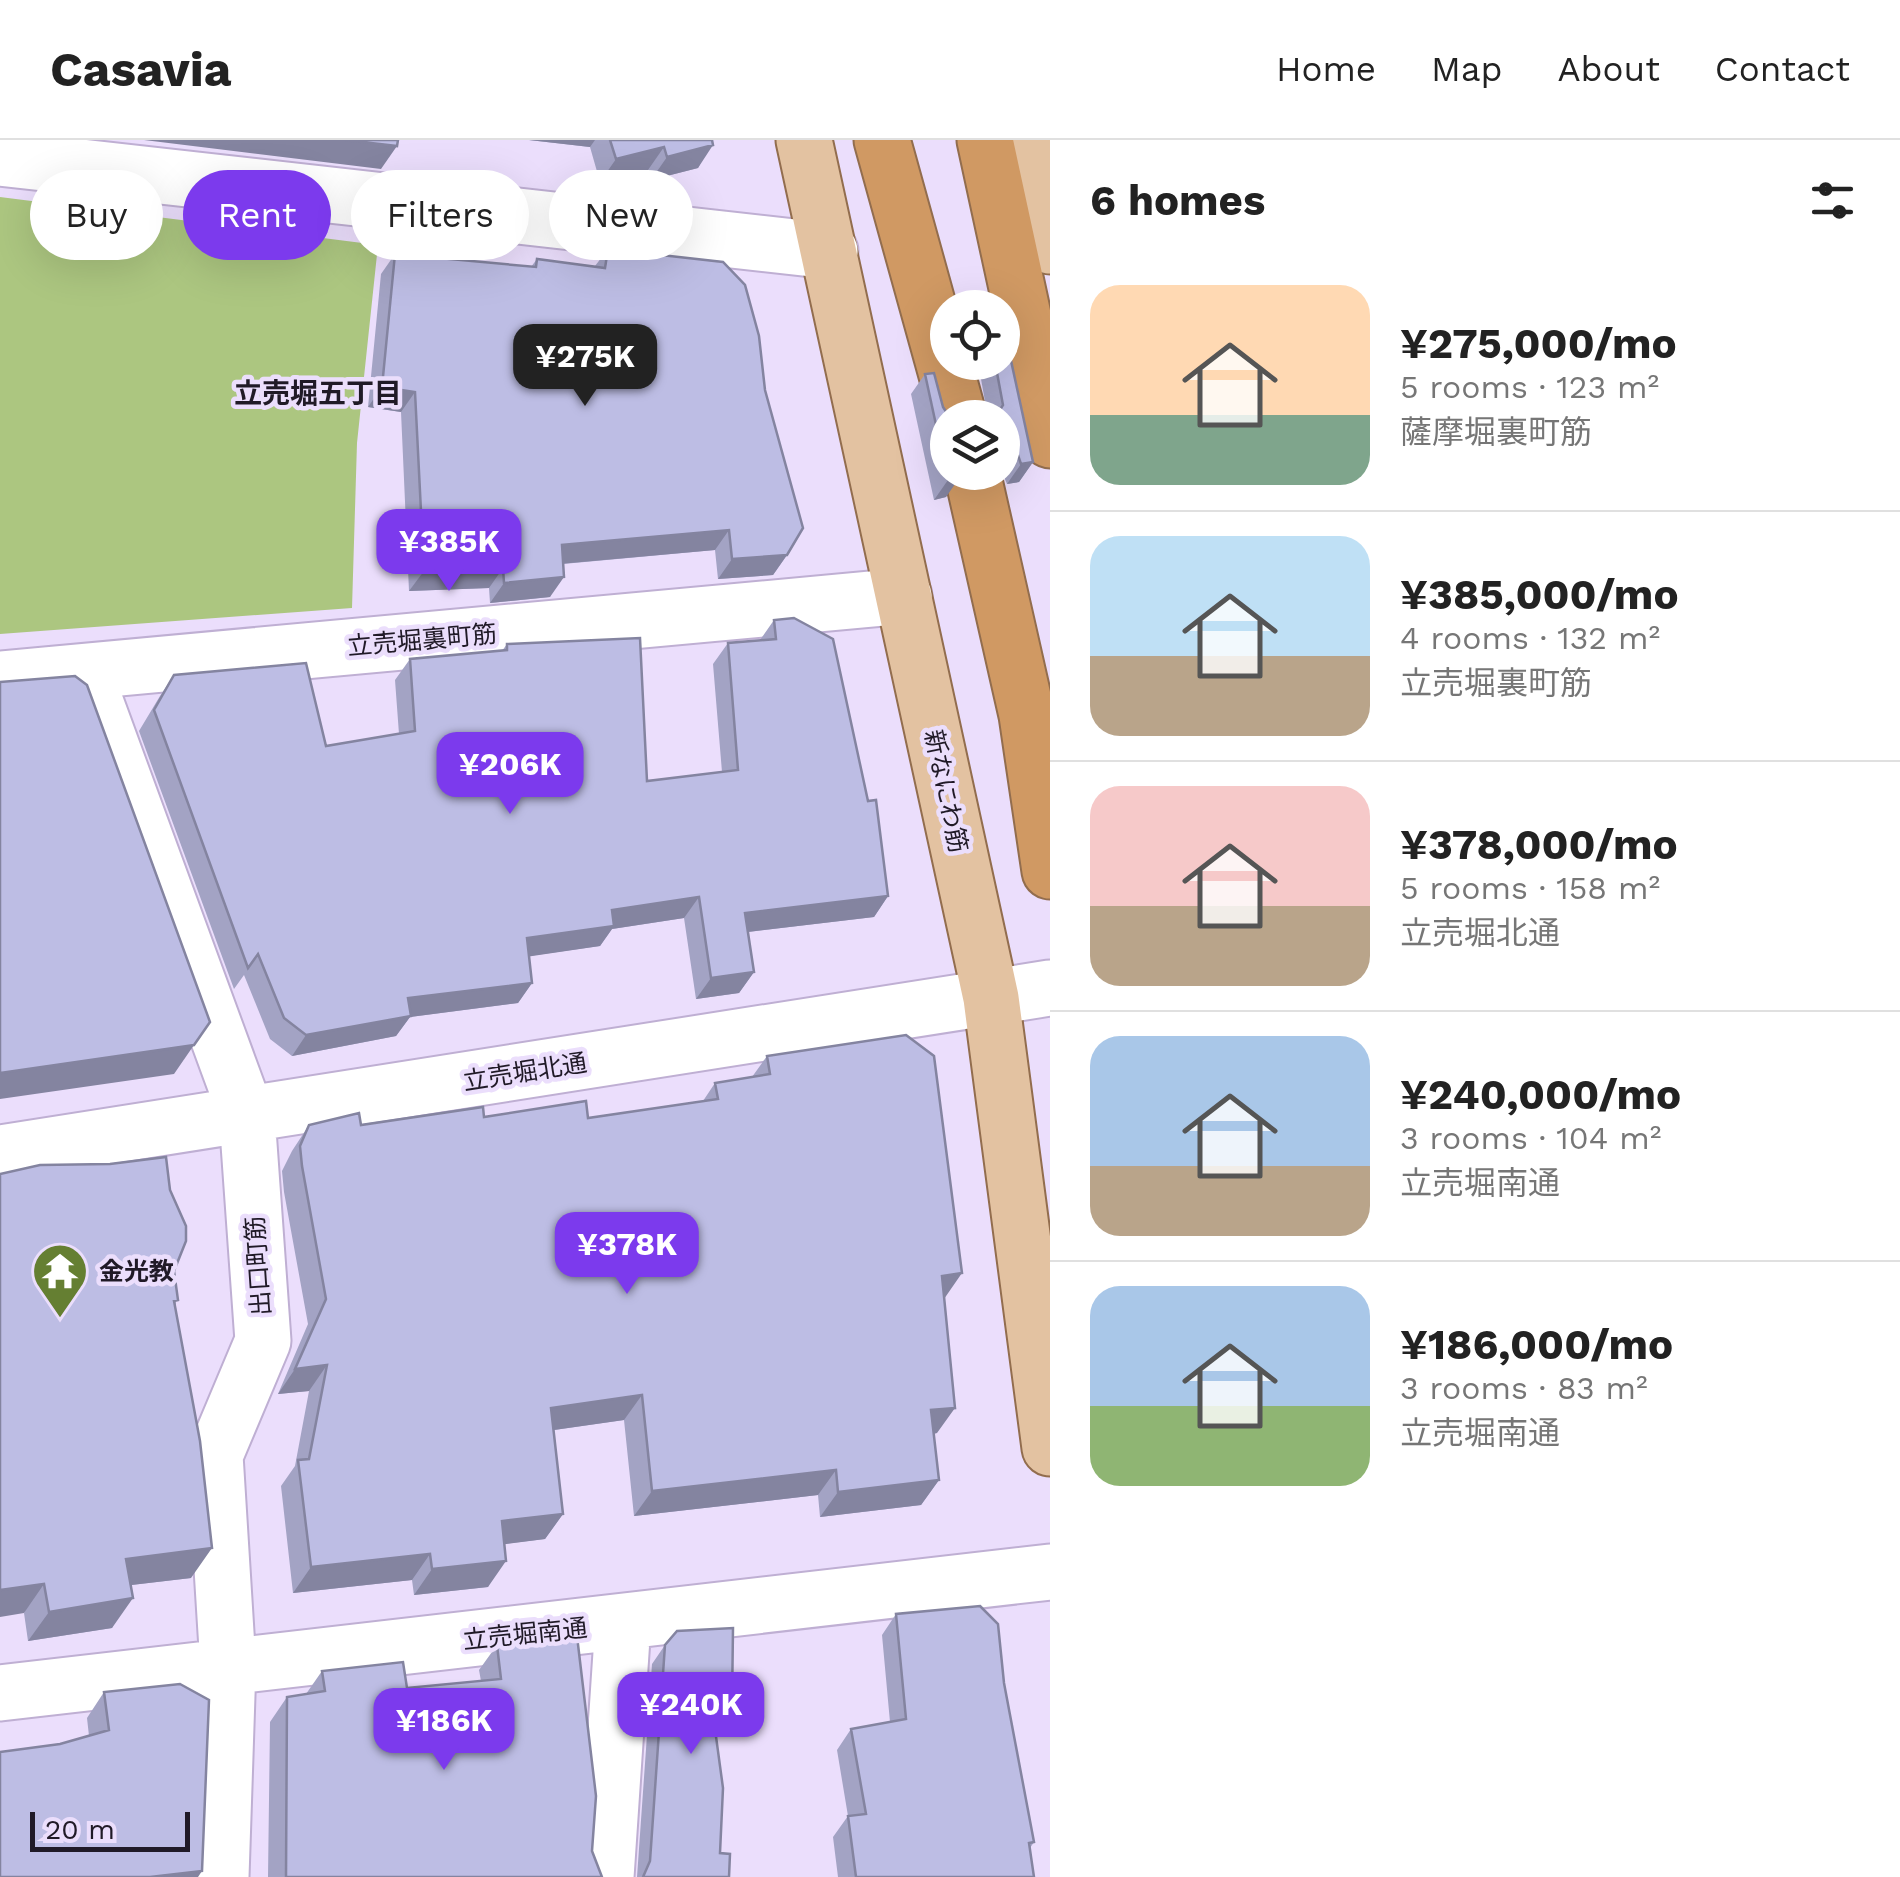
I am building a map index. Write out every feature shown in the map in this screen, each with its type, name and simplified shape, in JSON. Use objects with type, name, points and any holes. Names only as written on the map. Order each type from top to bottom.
[{"type":"highway","points":[[882,140],[930,303]]},
{"type":"highway","points":[[908,140],[930,290]]},
{"type":"highway","points":[[985,140],[1050,440]]},
{"type":"highway","points":[[976,490],[1027,716],[1050,870]]},
{"type":"main road","name":"新なにわ筋","points":[[804,140],[992,998],[1050,1448]]},
{"type":"main road","points":[[1025,140],[1050,246]]},
{"type":"street","points":[[0,158],[830,251]]},
{"type":"street","name":"立売堀裏町筋","points":[[0,679],[904,596]]},
{"type":"street","name":"出口町筋","points":[[85,674],[248,1116],[263,1340],[215,1455],[228,1665],[221,1877]]},
{"type":"street","name":"立売堀北通","points":[[0,1153],[1050,988]]},
{"type":"street","name":"立売堀南通","points":[[0,1693],[1050,1572]]},
{"type":"street","points":[[606,1877],[623,1623]]},
{"type":"green space","points":[[0,197],[30,201],[30,260],[163,260],[163,218],[183,220],[183,260],[331,260],[331,239],[351,242],[351,260],[376,260],[357,443],[352,608],[0,634]]},
{"type":"building","points":[[345,140],[398,140],[397,146]]},
{"type":"building","points":[[610,140],[712,140],[713,145],[667,157],[664,147],[616,159]]},
{"type":"building","points":[[537,259],[605,268],[606,260],[723,262],[745,285],[759,336],[765,390],[803,528],[787,555],[732,559],[729,530],[562,545],[564,577],[504,583],[503,568],[424,571],[415,392],[382,387],[394,260],[460,260],[536,267]]},
{"type":"building","points":[[925,374],[936,380],[941,400],[931,400]]},
{"type":"building","points":[[998,380],[1015,380],[1020,400],[1002,400]]},
{"type":"building","points":[[1020,402],[1033,462],[1020,461]]},
{"type":"building","points":[[794,618],[833,639],[868,801],[876,800],[888,896],[745,913],[754,972],[711,978],[699,897],[612,910],[614,926],[527,938],[532,983],[408,998],[411,1016],[306,1035],[284,1018],[258,954],[248,968],[154,710],[174,675],[306,663],[326,746],[415,731],[410,659],[507,650],[507,644],[640,638],[647,781],[738,770],[728,643],[776,639],[774,620]]},
{"type":"building","points":[[75,676],[87,685],[210,1022],[194,1045],[0,1073],[0,682]]},
{"type":"building","points":[[906,1035],[934,1056],[962,1273],[942,1276],[955,1408],[931,1410],[939,1480],[838,1492],[836,1470],[652,1491],[642,1395],[551,1408],[563,1514],[502,1521],[506,1561],[432,1569],[430,1554],[311,1567],[298,1460],[309,1459],[327,1365],[295,1369],[326,1299],[300,1146],[309,1125],[359,1113],[361,1125],[483,1107],[484,1117],[586,1101],[588,1118],[718,1099],[715,1083],[770,1074],[767,1056]]},
{"type":"building","points":[[166,1157],[170,1190],[186,1226],[186,1241],[174,1271],[178,1300],[174,1301],[200,1441],[212,1548],[126,1559],[133,1598],[49,1612],[44,1584],[0,1590],[0,1174],[40,1165],[110,1164]]},
{"type":"building","points":[[980,1606],[998,1624],[1004,1683],[1034,1842],[1029,1843],[1034,1877],[856,1877],[848,1816],[866,1814],[851,1729],[906,1719],[896,1614]]},
{"type":"building","points":[[733,1628],[732,1705],[712,1707],[723,1788],[720,1853],[730,1854],[729,1877],[643,1877],[650,1861],[665,1645],[677,1631]]},
{"type":"building","points":[[577,1636],[596,1796],[592,1851],[602,1877],[286,1877],[287,1697],[325,1691],[322,1671],[403,1662],[407,1688],[501,1679],[497,1645]]},
{"type":"building","points":[[180,1684],[209,1700],[202,1871],[150,1877],[0,1877],[0,1752],[60,1744],[109,1730],[104,1692]]},
{"type":"place","name":"金光教","points":[[60,1320]]},
{"type":"district","name":"立売堀五丁目","points":[[318,393]]}]
